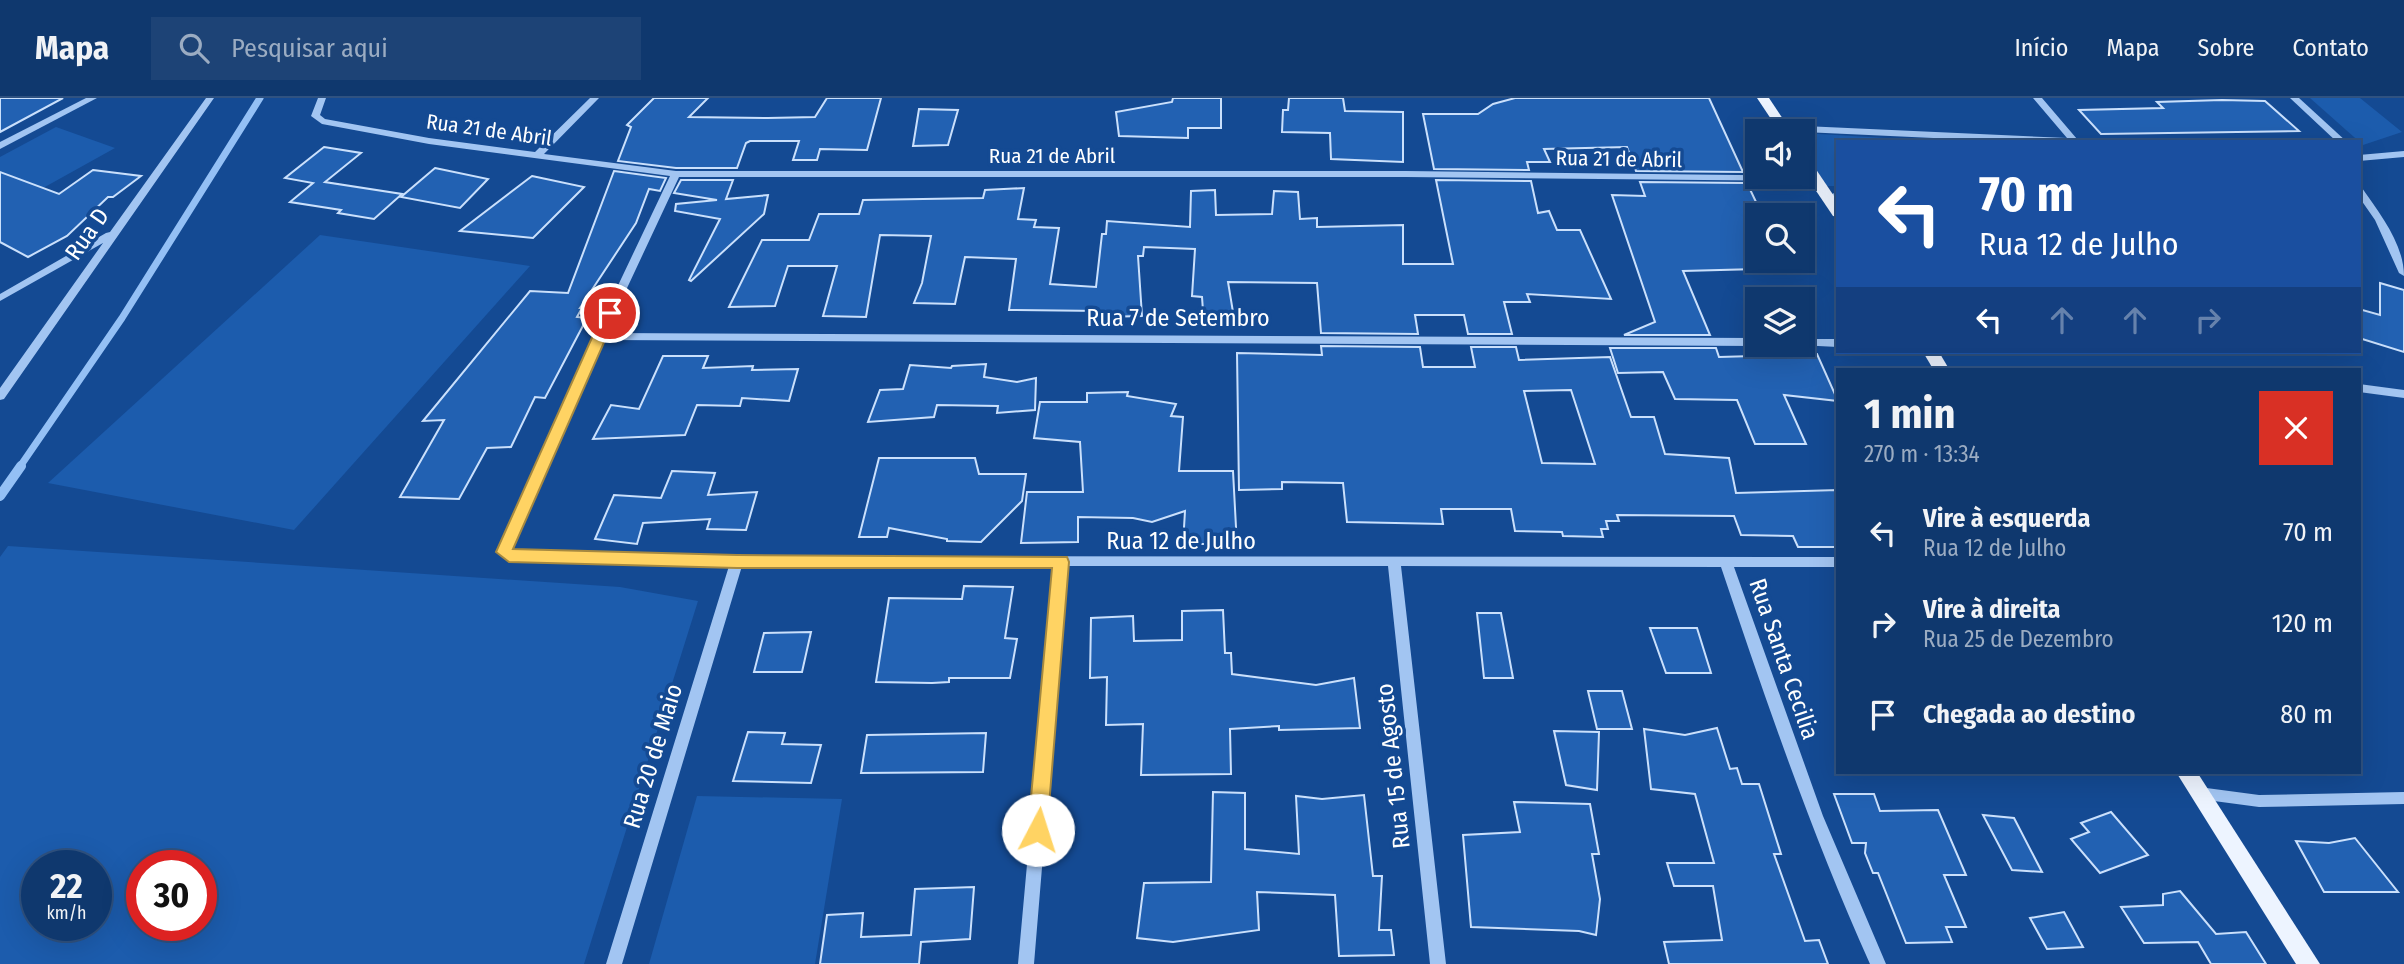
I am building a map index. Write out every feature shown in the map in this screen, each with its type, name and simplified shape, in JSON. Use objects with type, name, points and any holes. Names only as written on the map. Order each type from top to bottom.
[{"type":"main road","points":[[1763,98],[1777,119]]},
{"type":"main road","points":[[1815,178],[1833,197]]},
{"type":"main road","points":[[2187,774],[2309,964]]},
{"type":"street","points":[[0,146],[93,98]]},
{"type":"street","name":"Rua D","points":[[0,396],[210,98]]},
{"type":"street","name":"Rua 21 de Abril","points":[[322,98],[314,117],[321,121],[429,141],[676,174],[1420,174],[1745,177]]},
{"type":"street","points":[[538,154],[595,98]]},
{"type":"street","points":[[2037,98],[2073,140]]},
{"type":"street","points":[[2294,98],[2341,140]]},
{"type":"street","points":[[1815,130],[2056,140]]},
{"type":"street","points":[[1953,140],[1963,135]]},
{"type":"street","points":[[2361,157],[2404,154]]},
{"type":"street","points":[[599,336],[676,174]]},
{"type":"street","points":[[2361,193],[2380,220],[2404,273]]},
{"type":"street","points":[[0,298],[113,233]]},
{"type":"street","name":"Rua 7 de Setembro","points":[[599,336],[1745,342]]},
{"type":"street","name":"Rua 12 de Julho","points":[[599,336],[504,552],[509,555],[737,561],[1836,562]]},
{"type":"street","points":[[1815,343],[1836,343]]},
{"type":"street","points":[[2361,388],[2404,394]]},
{"type":"street","name":"Rua 20 de Maio","points":[[614,964],[737,561]]},
{"type":"street","points":[[1026,964],[1061,562]]},
{"type":"street","name":"Rua 15 de Agosto","points":[[1394,562],[1438,964]]},
{"type":"street","name":"Rua Santa Cecilia","points":[[1726,563],[1780,720],[1856,917],[1878,964]]},
{"type":"street","points":[[2199,793],[2259,801],[2404,798]]},
{"type":"shaded area","points":[[2310,98],[2360,98],[2402,132],[2363,145],[2361,140],[2357,140]]},
{"type":"shaded area","points":[[56,127],[115,148],[43,188],[0,172],[0,157]]},
{"type":"shaded area","points":[[1815,134],[1920,140],[1836,140],[1836,186],[1825,186],[1815,168]]},
{"type":"shaded area","points":[[320,235],[530,266],[294,530],[48,483]]},
{"type":"shaded area","points":[[8,546],[620,587],[698,601],[584,964],[0,964],[0,557]]},
{"type":"shaded area","points":[[697,796],[842,799],[815,964],[649,964]]},
{"type":"building","points":[[0,98],[63,98],[0,132]]},
{"type":"building","points":[[654,98],[708,98],[689,117],[768,118],[815,117],[827,98],[881,98],[867,150],[820,149],[817,160],[793,160],[799,141],[750,141],[746,143],[737,168],[676,168],[618,161],[631,127],[627,125]]},
{"type":"building","points":[[1173,98],[1221,98],[1221,128],[1188,128],[1188,138],[1119,136],[1116,112],[1172,102]]},
{"type":"building","points":[[1289,98],[1343,98],[1345,111],[1403,112],[1403,162],[1331,159],[1330,133],[1282,132],[1283,110],[1288,110]]},
{"type":"building","points":[[1515,98],[1709,98],[1743,172],[1636,171],[1627,147],[1544,149],[1550,162],[1527,162],[1529,170],[1434,169],[1423,114],[1478,114],[1493,104]]},
{"type":"building","points":[[2265,101],[2299,131],[2101,134],[2079,110],[2163,108],[2157,102]]},
{"type":"building","points":[[919,109],[958,110],[948,145],[913,146]]},
{"type":"building","points":[[324,147],[361,153],[325,182],[402,194],[374,219],[338,213],[341,210],[290,202],[313,183],[285,178]]},
{"type":"building","points":[[435,168],[488,179],[460,208],[401,197]]},
{"type":"building","points":[[93,170],[141,176],[113,197],[108,197],[67,236],[28,257],[0,242],[0,172],[59,194]]},
{"type":"building","points":[[614,171],[666,178],[660,191],[649,189],[636,223],[580,308],[577,317],[587,318],[545,398],[535,397],[511,447],[487,448],[459,499],[400,497],[444,420],[423,421],[530,291],[568,293]]},
{"type":"building","points":[[532,176],[584,187],[533,238],[460,231]]},
{"type":"building","points":[[681,180],[733,180],[726,199],[768,195],[764,214],[691,281],[689,280],[720,219],[675,211],[676,204],[717,200],[674,193]]},
{"type":"building","points":[[1436,180],[1531,181],[1538,213],[1549,211],[1557,230],[1580,230],[1611,299],[1527,294],[1530,302],[1504,302],[1512,334],[1468,334],[1464,315],[1415,315],[1418,334],[1321,333],[1317,283],[1228,282],[1235,324],[1204,325],[1202,297],[1192,296],[1195,249],[1144,247],[1143,256],[1138,256],[1142,316],[1102,317],[1102,311],[1009,310],[1016,259],[965,257],[955,304],[914,303],[922,283],[931,236],[880,235],[866,317],[823,316],[837,266],[788,266],[775,306],[729,307],[762,240],[809,240],[819,214],[859,214],[863,200],[983,198],[985,190],[1024,188],[1018,219],[1036,220],[1034,227],[1059,228],[1050,284],[1096,287],[1102,234],[1106,234],[1107,221],[1190,227],[1191,191],[1215,190],[1216,215],[1272,214],[1274,191],[1298,192],[1300,219],[1317,218],[1317,227],[1403,225],[1403,264],[1453,264]]},
{"type":"building","points":[[1640,182],[1745,183],[1745,189],[1750,189],[1757,203],[1745,203],[1745,269],[1683,271],[1710,335],[1624,335],[1655,322],[1612,195],[1645,196]]},
{"type":"building","points":[[2380,283],[2404,290],[2404,352],[2361,339],[2361,310],[2380,315]]},
{"type":"building","points":[[1321,346],[1420,347],[1423,367],[1475,367],[1471,347],[1516,347],[1519,360],[1610,357],[1631,417],[1654,417],[1665,454],[1729,458],[1736,493],[1836,490],[1836,547],[1798,547],[1793,536],[1741,535],[1734,516],[1617,515],[1619,521],[1606,521],[1608,529],[1601,529],[1603,537],[1563,536],[1562,532],[1515,531],[1511,509],[1441,509],[1443,524],[1347,522],[1343,483],[1282,482],[1282,489],[1239,490],[1237,353],[1322,355]],"holes":[[[1571,390],[1595,464],[1542,463],[1524,391]]]},
{"type":"building","points":[[1610,348],[1716,348],[1719,357],[1815,357],[1817,354],[1836,401],[1784,395],[1806,444],[1755,444],[1737,400],[1675,399],[1663,372],[1618,373]]},
{"type":"building","points":[[663,356],[708,356],[703,368],[753,366],[752,370],[798,369],[789,401],[742,398],[740,406],[697,405],[685,435],[593,439],[611,405],[639,409]]},
{"type":"building","points":[[986,364],[984,377],[1017,382],[1036,378],[1035,410],[997,413],[998,406],[937,405],[934,417],[868,422],[880,390],[903,389],[910,365],[951,368]]},
{"type":"building","points":[[1128,392],[1127,396],[1176,404],[1171,416],[1183,417],[1179,471],[1233,471],[1237,546],[1207,548],[1207,544],[1183,544],[1185,511],[1152,522],[1133,518],[1078,517],[1078,542],[1021,543],[1027,492],[1083,492],[1080,442],[1034,438],[1040,402],[1087,402],[1087,393]]},
{"type":"building","points":[[879,458],[975,458],[979,474],[1026,474],[1022,501],[981,542],[947,541],[889,528],[887,537],[859,537]]},
{"type":"building","points":[[672,471],[715,473],[708,495],[757,492],[746,530],[707,529],[710,519],[643,523],[637,544],[595,539],[614,495],[661,498]]},
{"type":"building","points":[[964,586],[1013,587],[1005,638],[1017,639],[1010,678],[949,678],[949,682],[932,683],[876,682],[889,598],[962,599]]},
{"type":"building","points":[[1223,610],[1225,653],[1231,653],[1232,674],[1316,685],[1354,678],[1360,728],[1279,730],[1279,726],[1230,729],[1231,774],[1141,775],[1143,724],[1106,725],[1107,677],[1090,678],[1091,618],[1133,616],[1134,641],[1182,640],[1182,611]]},
{"type":"building","points":[[1477,613],[1501,613],[1513,678],[1484,678]]},
{"type":"building","points":[[1650,628],[1697,628],[1711,673],[1666,673]]},
{"type":"building","points":[[811,632],[802,672],[754,672],[764,633]]},
{"type":"building","points":[[1588,691],[1622,691],[1632,729],[1597,729]]},
{"type":"building","points":[[1717,728],[1730,769],[1737,768],[1742,784],[1759,784],[1781,854],[1774,854],[1805,941],[1819,940],[1828,964],[1669,964],[1664,942],[1722,940],[1713,886],[1674,886],[1667,863],[1714,863],[1695,794],[1651,789],[1644,729],[1685,735]]},
{"type":"building","points":[[1554,731],[1599,732],[1597,790],[1566,785]]},
{"type":"building","points":[[748,732],[785,733],[782,744],[821,745],[811,783],[733,781]]},
{"type":"building","points":[[986,733],[983,772],[861,773],[867,735]]},
{"type":"building","points":[[1213,792],[1245,793],[1245,849],[1299,854],[1296,796],[1322,799],[1364,795],[1373,876],[1382,876],[1379,930],[1391,930],[1394,955],[1339,956],[1335,895],[1257,892],[1259,930],[1173,942],[1137,938],[1144,883],[1211,882]]},
{"type":"building","points":[[1834,794],[1874,794],[1880,811],[1938,810],[1966,875],[1944,875],[1966,927],[1946,927],[1952,942],[1906,943],[1878,873],[1873,873],[1865,853],[1866,843],[1852,843]]},
{"type":"building","points":[[1514,802],[1590,804],[1599,854],[1592,854],[1600,899],[1596,935],[1579,931],[1471,927],[1463,835],[1520,832]]},
{"type":"building","points":[[2111,812],[2148,855],[2100,873],[2071,839],[2089,832],[2081,823]]},
{"type":"building","points":[[1983,815],[2014,818],[2042,872],[2012,870]]},
{"type":"building","points":[[2355,838],[2398,892],[2324,892],[2296,841],[2329,843]]},
{"type":"building","points":[[974,887],[970,939],[921,942],[919,964],[820,964],[827,915],[863,913],[861,937],[911,935],[915,889]]},
{"type":"building","points":[[2180,891],[2216,934],[2246,932],[2266,964],[2211,964],[2198,942],[2144,943],[2121,907],[2163,905],[2163,894]]},
{"type":"building","points":[[2064,912],[2083,947],[2047,949],[2030,918]]},
{"type":"waterway","points":[[19,468],[122,318],[260,98]]},
{"type":"waterway","points":[[0,496],[21,466]]},
{"type":"route","points":[[610,313],[504,552],[509,555],[737,561],[1061,562],[1038,830]]}]
